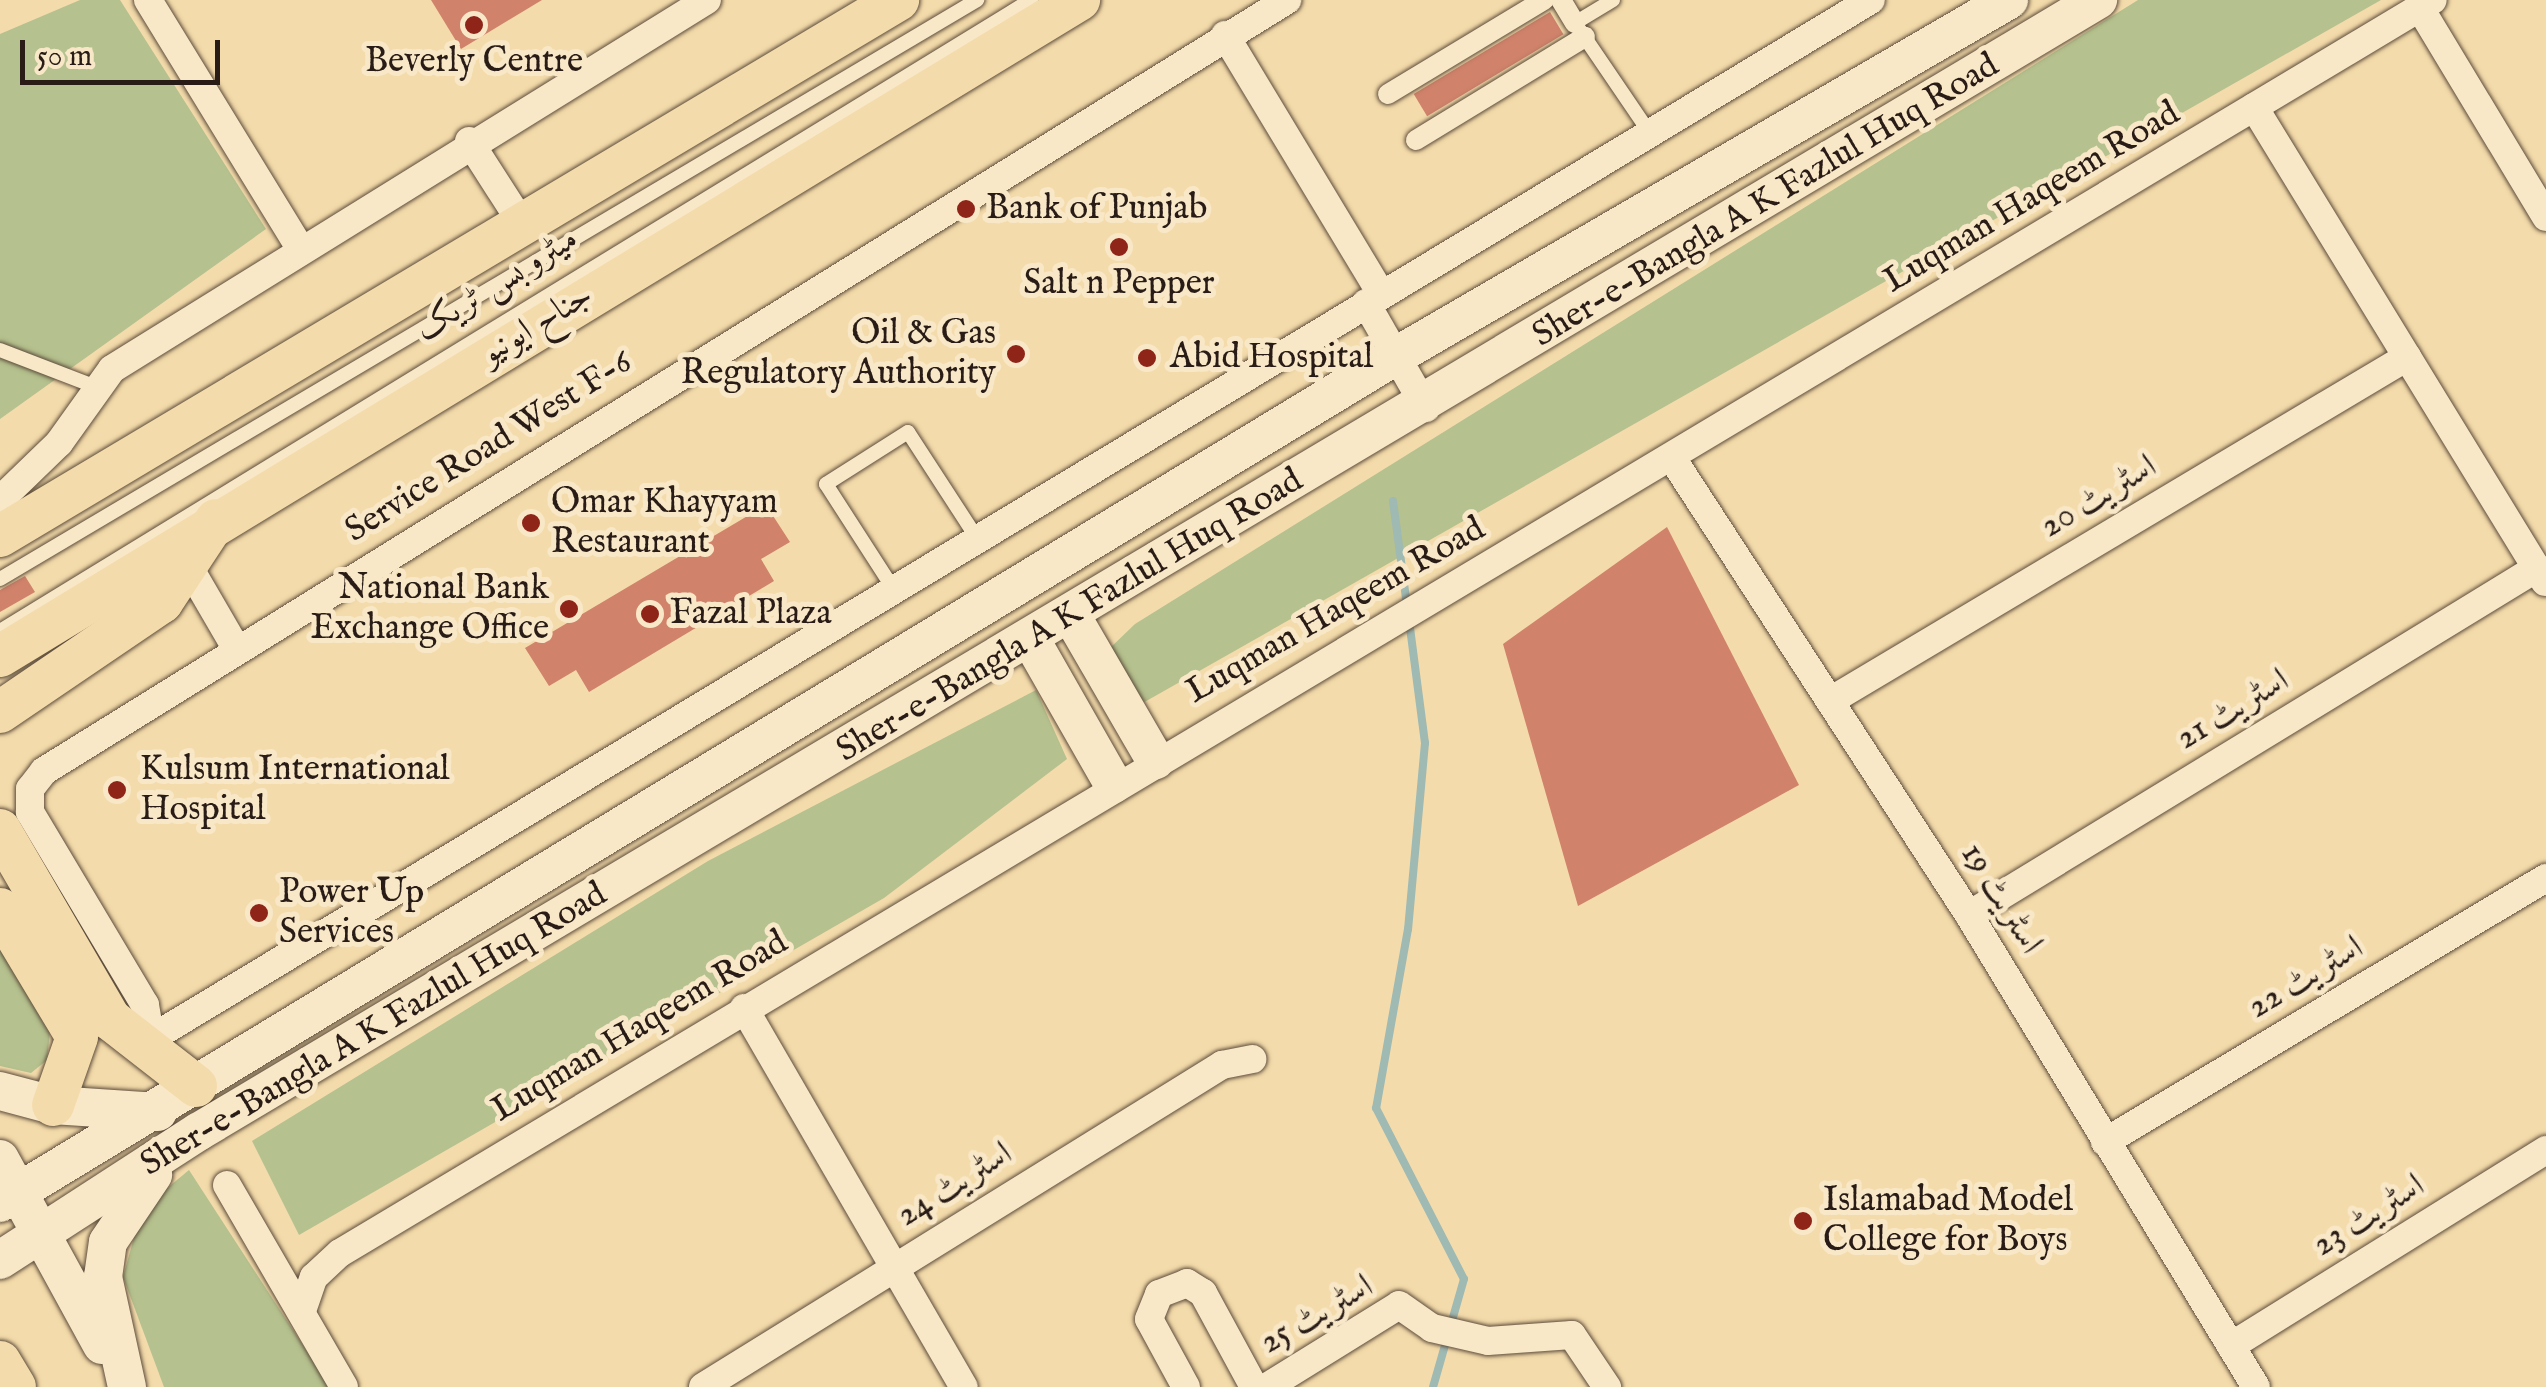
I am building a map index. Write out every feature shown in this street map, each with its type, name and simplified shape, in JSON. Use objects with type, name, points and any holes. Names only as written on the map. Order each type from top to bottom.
[{"type":"main road","points":[[0,536],[898,0]]},
{"type":"main road","name":"جناح ایونیو","points":[[0,656],[219,516],[1079,0]]},
{"type":"main road","name":"Sher-e-Bangla A K Fazlul Huq Road","points":[[10,1197],[158,1112],[1396,356],[2009,0]]},
{"type":"main road","name":"Sher-e-Bangla A K Fazlul Huq Road","points":[[0,1260],[198,1132],[1426,408],[2098,0]]},
{"type":"main road","points":[[0,501],[98,479]]},
{"type":"main road","points":[[0,712],[105,648],[190,569],[219,516]]},
{"type":"main road","points":[[1071,615],[1155,760]]},
{"type":"main road","points":[[1031,640],[1113,784]]},
{"type":"main road","points":[[0,830],[110,1019],[153,1047],[196,1086]]},
{"type":"main road","points":[[0,908],[78,1037],[53,1105]]},
{"type":"main road","points":[[0,1090],[53,1105],[158,1112]]},
{"type":"main road","points":[[126,1387],[106,1312],[108,1242],[132,1196],[198,1132]]},
{"type":"main road","points":[[0,1158],[10,1197],[44,1233],[126,1387]]},
{"type":"main road","points":[[0,1362],[15,1387]]},
{"type":"street","points":[[148,0],[299,246]]},
{"type":"street","points":[[0,501],[59,443],[94,386],[299,246],[708,0]]},
{"type":"street","name":"Service Road West F-6","points":[[153,1047],[28,799],[44,770],[1287,0]]},
{"type":"street","points":[[1388,94],[1544,0]]},
{"type":"street","points":[[1416,140],[1580,30],[1562,0]]},
{"type":"street","points":[[153,1047],[891,585],[1871,0]]},
{"type":"street","points":[[2426,4],[2546,217]]},
{"type":"street","name":"Luqman Haqeem Road","points":[[302,1311],[314,1276],[340,1253],[1113,784],[1672,458],[2426,4]]},
{"type":"street","points":[[1225,35],[1373,297],[1396,356],[1426,408]]},
{"type":"street","points":[[2254,107],[2541,576]]},
{"type":"street","points":[[470,141],[521,222]]},
{"type":"street","name":"اسٹریٹ 20","points":[[1830,701],[2407,357]]},
{"type":"street","name":"اسٹریٹ 19","points":[[1672,458],[1968,915],[2256,1387]]},
{"type":"street","points":[[190,569],[236,648]]},
{"type":"street","name":"اسٹریٹ 21","points":[[1968,915],[2541,576]]},
{"type":"street","name":"اسٹریٹ 22","points":[[2104,1142],[2546,878]]},
{"type":"street","points":[[744,1008],[964,1387]]},
{"type":"street","name":"اسٹریٹ 24","points":[[702,1387],[1222,1065],[1252,1059]]},
{"type":"street","name":"اسٹریٹ 23","points":[[2231,1346],[2546,1150]]},
{"type":"street","points":[[227,1185],[344,1387]]},
{"type":"street","points":[[1186,1387],[1149,1319],[1159,1294],[1187,1284],[1203,1293],[1254,1387]]},
{"type":"street","name":"اسٹریٹ 25","points":[[1267,1387],[1399,1305],[1432,1328],[1488,1341],[1572,1335],[1607,1387]]},
{"type":"lane","name":"میٹرو بس ٹریک","points":[[0,579],[977,0]]},
{"type":"lane","name":"میٹرو بس ٹریک","points":[[0,631],[1032,0]]},
{"type":"lane","points":[[1613,0],[1580,30],[1649,132]]},
{"type":"lane","points":[[0,350],[94,386]]},
{"type":"lane","points":[[891,585],[826,484],[908,432],[975,535]]},
{"type":"green space","points":[[80,0],[120,0],[266,229],[0,419],[0,34]]},
{"type":"green space","points":[[2138,0],[2381,0],[1141,704],[1108,650],[1135,624]]},
{"type":"green space","points":[[1036,690],[1067,759],[884,898],[299,1235],[252,1141],[708,861]]},
{"type":"green space","points":[[0,942],[51,1022],[47,1060],[31,1073],[0,1066]]},
{"type":"green space","points":[[189,1170],[330,1387],[164,1387],[123,1277],[142,1209]]},
{"type":"building","name":"Beverly Centre","points":[[431,0],[542,0],[461,49]]},
{"type":"building","points":[[1550,12],[1563,34],[1427,116],[1414,94]]},
{"type":"building","name":"Fazal Plaza","points":[[766,505],[790,542],[761,559],[774,581],[589,692],[576,670],[549,686],[525,648]]},
{"type":"building","points":[[1667,527],[1799,785],[1578,906],[1503,644]]},
{"type":"building","points":[[25,576],[35,592],[0,612],[0,590]]},
{"type":"waterway","points":[[1393,501],[1407,606]]},
{"type":"waterway","points":[[1409,620],[1425,743],[1408,929],[1376,1108],[1464,1279],[1433,1387]]},
{"type":"place","name":"Beverly Centre","points":[[474,25]]},
{"type":"place","name":"Bank of Punjab","points":[[966,209]]},
{"type":"place","name":"Salt n Pepper","points":[[1119,247]]},
{"type":"place","name":"Oil & Gas Regulatory Authority","points":[[1016,354]]},
{"type":"place","name":"Abid Hospital","points":[[1147,358]]},
{"type":"place","name":"Omar Khayyam Restaurant","points":[[531,523]]},
{"type":"place","name":"National Bank Exchange Office","points":[[569,609]]},
{"type":"place","name":"Fazal Plaza","points":[[650,614]]},
{"type":"place","name":"Kulsum International Hospital","points":[[117,790]]},
{"type":"place","name":"Power Up Services","points":[[259,913]]},
{"type":"place","name":"Islamabad Model College for Boys","points":[[1803,1221]]}]
